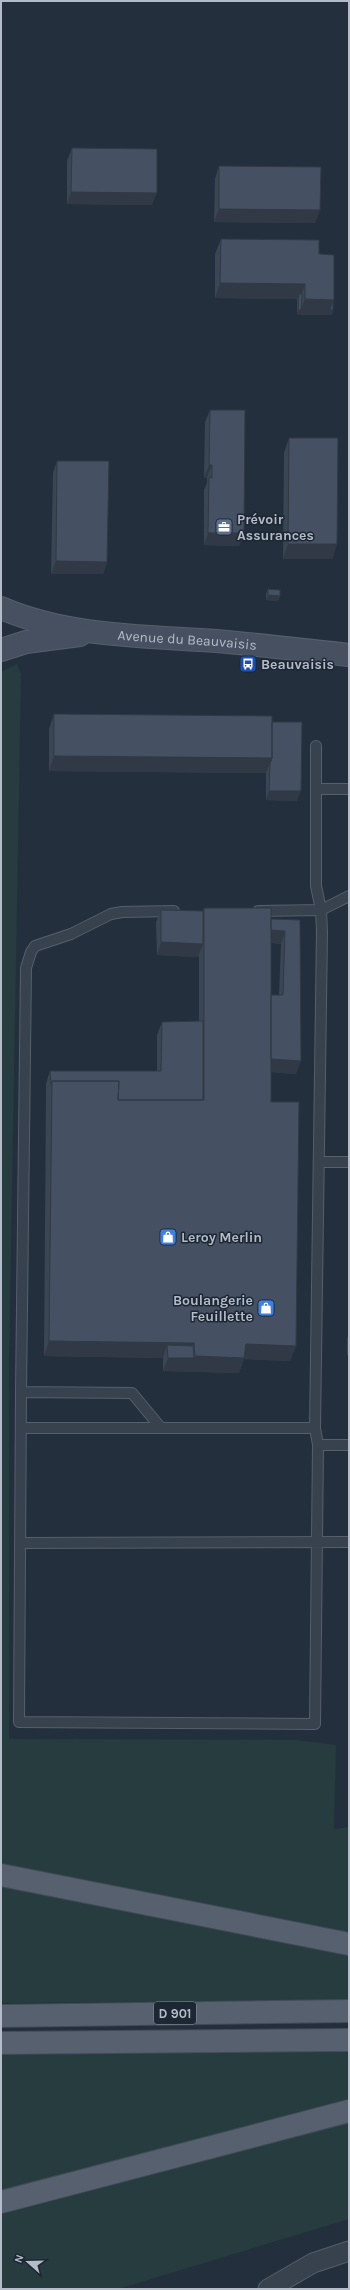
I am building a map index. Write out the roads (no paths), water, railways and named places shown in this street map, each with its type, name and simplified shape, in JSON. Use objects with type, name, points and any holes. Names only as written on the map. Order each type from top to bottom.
[{"type":"main road","points":[[1,1875],[349,1944]]},
{"type":"main road","name":"D 901","points":[[1,2016],[349,2011]]},
{"type":"main road","name":"D 901","points":[[1,2043],[349,2040]]},
{"type":"main road","points":[[1,2202],[349,2111]]},
{"type":"street","name":"Avenue du Beauvaisis","points":[[1,608],[27,617],[97,634],[217,642],[349,655]]},
{"type":"street","name":"Avenue du Beauvaisis","points":[[1,650],[26,642],[97,634]]},
{"type":"street","points":[[268,2289],[302,2268],[349,2251]]},
{"type":"lane","points":[[185,911],[122,912],[111,914],[62,938],[40,943],[31,952],[28,958],[26,968],[21,1392],[19,1722],[315,1724],[318,1445],[315,1428],[321,910],[316,886],[316,746]]},
{"type":"lane","points":[[316,789],[349,789]]},
{"type":"lane","points":[[249,911],[321,910],[349,896]]},
{"type":"lane","points":[[319,1162],[349,1162]]},
{"type":"lane","points":[[21,1392],[132,1393],[162,1428]]},
{"type":"lane","points":[[21,1428],[315,1428]]},
{"type":"lane","points":[[318,1445],[349,1445]]},
{"type":"lane","points":[[20,1543],[349,1542]]},
{"type":"place","name":"Prévoir Assurances","points":[[224,527]]},
{"type":"place","name":"Beauvaisis","points":[[248,664]]},
{"type":"place","name":"Leroy Merlin","points":[[168,1237]]},
{"type":"place","name":"Boulangerie Feuillette","points":[[266,1308]]}]
